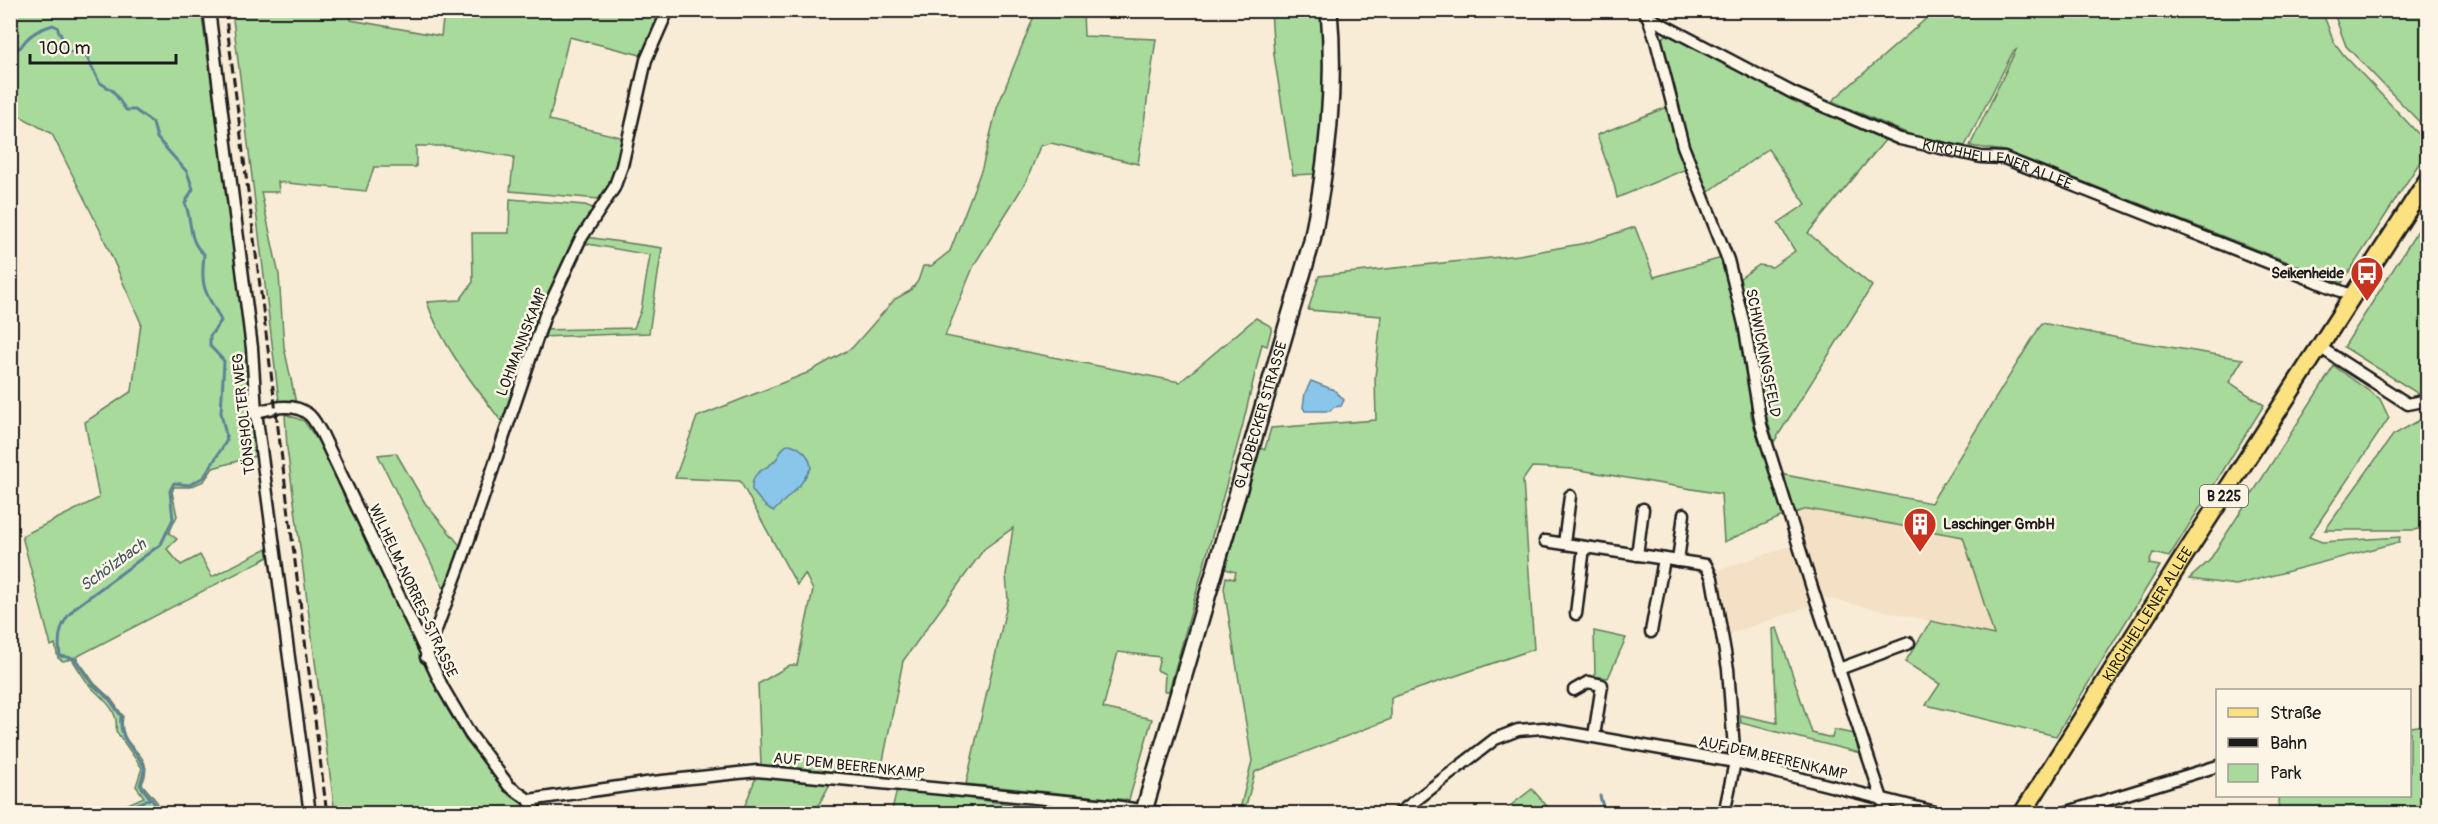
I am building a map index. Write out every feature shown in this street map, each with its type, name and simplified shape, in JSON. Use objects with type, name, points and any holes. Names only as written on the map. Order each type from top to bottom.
[{"type":"main road","name":"GLADBECKER STRASSE","points":[[1143,811],[1312,241],[1325,175],[1332,98],[1329,10]]},
{"type":"main road","name":"KIRCHHELLENER ALLEE","points":[[2022,813],[2427,179]]},
{"type":"street","name":"TÖNSHOLTER WEG","points":[[208,10],[252,348],[256,412],[310,813]]},
{"type":"street","name":"LOHMANNSKAMP","points":[[426,657],[463,557],[545,315],[580,240],[614,188],[629,143],[646,60],[668,10]]},
{"type":"street","name":"KIRCHHELLENER ALLEE","points":[[1646,14],[1793,93],[1900,139],[1981,157],[2004,159],[2353,296]]},
{"type":"street","name":"SCHWICKINGSFELD","points":[[1646,14],[1683,146],[1728,260],[1746,334],[1761,425],[1887,813]]},
{"type":"street","points":[[2321,348],[2408,404],[2427,400]]},
{"type":"street","name":"WILHELM-NORRES-STRASSE","points":[[256,412],[291,406],[309,414],[322,434],[366,524],[426,657],[470,734],[509,786],[529,800],[537,813]]},
{"type":"street","points":[[1564,544],[1570,496]]},
{"type":"street","points":[[1637,555],[1643,509]]},
{"type":"street","points":[[1678,561],[1684,514]]},
{"type":"street","points":[[1545,541],[1706,565],[1712,578],[1728,669],[1735,762],[1724,813]]},
{"type":"street","points":[[1576,614],[1584,547]]},
{"type":"street","points":[[1652,632],[1664,559]]},
{"type":"street","points":[[1839,669],[1909,643]]},
{"type":"street","points":[[1574,690],[1588,682],[1602,685],[1594,736]]},
{"type":"street","name":"AUF DEM BEERENKAMP","points":[[1398,813],[1494,739],[1518,730],[1543,728],[1735,762],[1943,813]]},
{"type":"street","points":[[2061,813],[2216,766]]},
{"type":"street","name":"AUF DEM BEERENKAMP","points":[[529,800],[653,782],[757,771],[1166,813]]},
{"type":"shaded area","points":[[1808,509],[1963,537],[1994,635],[1824,598],[1813,605],[1727,635],[1718,570],[1805,541],[1797,512]]},
{"type":"green space","points":[[1936,10],[2322,11],[2334,42],[2343,54],[2427,143],[2427,151],[2342,283],[2005,151],[1970,146],[2016,50],[1965,146],[1911,135],[1832,101]]},
{"type":"green space","points":[[11,11],[201,11],[244,312],[250,414],[259,455],[213,468],[204,481],[190,487],[174,487],[172,492],[177,516],[169,533],[177,539],[167,549],[181,565],[200,555],[212,577],[273,545],[274,554],[76,657],[94,683],[111,699],[123,716],[122,728],[125,737],[145,764],[142,784],[157,802],[161,813],[108,813],[144,797],[136,786],[142,768],[116,731],[115,717],[110,706],[88,684],[72,659],[63,661],[58,658],[55,644],[51,646],[22,536],[99,498],[85,422],[132,391],[141,323],[100,230],[52,134],[11,111]]},
{"type":"green space","points":[[232,11],[351,11],[351,20],[441,36],[444,11],[664,11],[645,56],[569,37],[549,120],[625,138],[613,178],[599,199],[510,191],[514,157],[447,146],[416,146],[416,167],[374,167],[366,191],[278,182],[279,192],[261,192],[279,275],[284,347],[296,403],[279,401]]},
{"type":"green space","points":[[1036,11],[1083,11],[1084,36],[1156,39],[1138,164],[1051,143],[1040,146],[1027,180],[974,265],[945,336],[1180,382],[1256,318],[1272,327],[1267,346],[1262,344],[1242,428],[1169,691],[1164,691],[1165,674],[1157,670],[1160,657],[1118,652],[1103,708],[1152,719],[1129,800],[966,784],[1008,600],[1006,575],[1013,528],[984,549],[903,661],[880,776],[761,765],[758,684],[790,665],[797,665],[813,590],[805,574],[797,585],[740,481],[675,478],[697,417],[807,373],[852,348],[895,299],[910,291],[918,281],[923,266],[931,266],[950,251],[982,168],[997,108]]},
{"type":"green space","points":[[1271,11],[1322,11],[1324,95],[1317,172],[1314,174],[1293,175],[1274,55]]},
{"type":"green space","points":[[2333,11],[2427,11],[2427,130],[2346,46]]},
{"type":"green space","points":[[1670,32],[1886,139],[1808,233],[1872,286],[1774,442],[1761,400],[1759,374],[1740,278],[1759,265],[1772,267],[1795,251],[1778,223],[1806,204],[1768,149],[1708,192],[1688,145],[1661,39]]},
{"type":"green space","points":[[1667,107],[1686,169],[1617,198],[1597,135]]},
{"type":"green space","points":[[510,199],[585,205],[595,209],[504,425],[451,351],[433,319],[427,302],[460,300],[473,282],[472,233],[509,233]]},
{"type":"green space","points":[[2427,216],[2428,391],[2420,395],[2344,347]]},
{"type":"green space","points":[[1635,227],[1654,277],[1722,258],[1746,349],[1750,377],[1751,416],[1771,477],[1785,478],[1785,475],[1931,503],[2042,323],[2243,359],[2229,382],[2264,405],[2169,557],[2153,553],[2149,564],[2160,566],[2056,736],[1926,705],[1940,684],[1905,662],[1931,621],[1994,635],[1963,537],[1808,509],[1783,516],[1724,542],[1721,494],[1574,469],[1532,467],[1523,480],[1534,649],[1391,698],[1391,719],[1255,772],[1244,813],[1239,813],[1252,761],[1224,588],[1226,577],[1234,579],[1236,572],[1225,569],[1260,449],[1265,449],[1271,428],[1376,420],[1375,378],[1381,316],[1308,310],[1319,276],[1519,255],[1586,243]]},
{"type":"green space","points":[[586,237],[662,248],[649,333],[540,337],[542,330],[634,328],[641,310],[650,255],[582,243]]},
{"type":"green space","points":[[2334,366],[2380,399],[2389,418],[2309,537],[2322,542],[2400,537],[2399,542],[2236,585],[2189,579],[2209,561]]},
{"type":"green space","points":[[285,414],[304,421],[330,458],[388,578],[447,709],[466,741],[510,793],[531,813],[335,813],[287,448]]},
{"type":"green space","points":[[2427,416],[2427,527],[2415,530],[2325,530],[2393,435]]},
{"type":"green space","points":[[396,453],[425,503],[463,549],[445,591],[378,455]]},
{"type":"green space","points":[[1777,628],[1812,733],[1832,738],[1834,730],[1854,734],[1860,753],[1741,723],[1740,715],[1777,723],[1773,629]]},
{"type":"green space","points":[[1594,631],[1626,638],[1608,678],[1595,676]]},
{"type":"green space","points":[[2427,725],[2427,813],[2279,813],[2278,797],[2411,797],[2411,727]]},
{"type":"green space","points":[[756,777],[830,784],[814,813],[742,813]]},
{"type":"green space","points":[[897,789],[1077,813],[891,814]]},
{"type":"green space","points":[[1532,789],[1553,813],[1501,813]]},
{"type":"water","points":[[1311,381],[1334,390],[1344,400],[1341,406],[1334,407],[1330,411],[1305,411],[1303,407],[1305,393]]},
{"type":"water","points":[[790,444],[805,453],[811,468],[800,485],[774,511],[756,496],[752,490],[752,483],[757,474],[773,462],[783,448]]},
{"type":"waterway","name":"Schölzbach","points":[[10,46],[20,48],[30,36],[38,31],[53,25],[57,27],[68,51],[86,55],[99,82],[113,91],[126,110],[135,110],[153,123],[157,138],[187,172],[193,189],[185,203],[195,243],[204,254],[205,289],[221,321],[210,336],[210,346],[224,361],[221,413],[227,440],[204,477],[189,485],[174,483],[170,491],[173,519],[161,544],[77,606],[61,628],[59,641],[60,656],[74,658],[92,684],[110,700],[121,716],[122,732],[145,768],[140,785],[155,804],[159,814]]},
{"type":"waterway","points":[[1600,796],[1605,814]]},
{"type":"waterway","points":[[113,814],[150,799]]},
{"type":"railway","points":[[225,10],[327,814]]},
{"type":"place","name":"Seikenheide","points":[[2367,302]]},
{"type":"place","name":"Laschinger GmbH","points":[[1920,553]]}]
